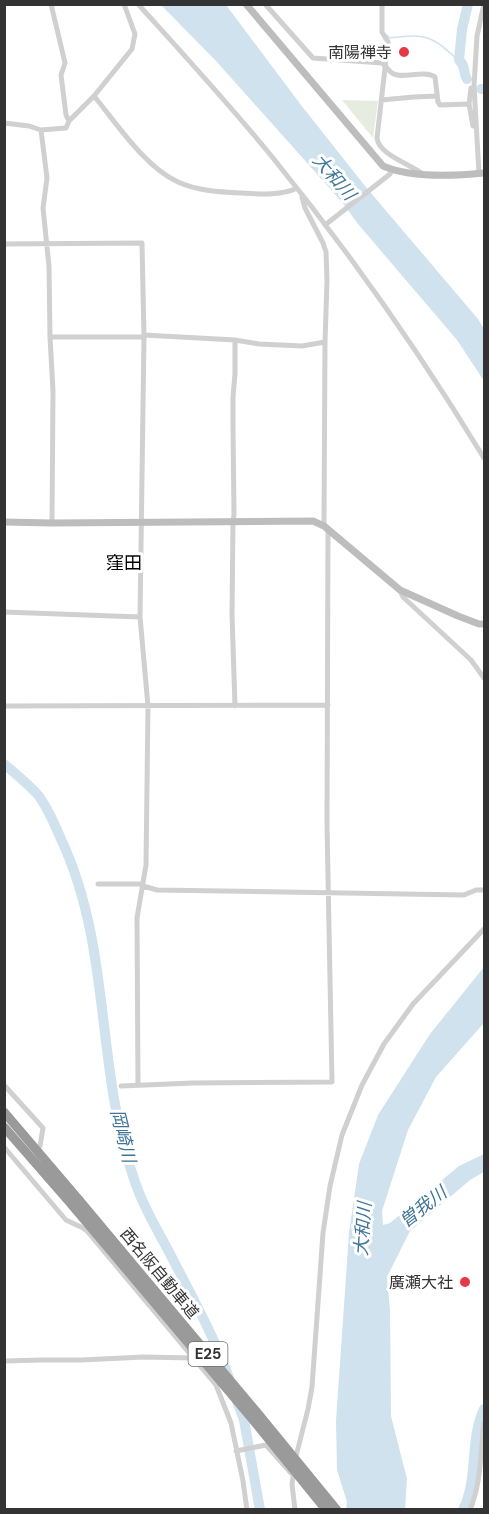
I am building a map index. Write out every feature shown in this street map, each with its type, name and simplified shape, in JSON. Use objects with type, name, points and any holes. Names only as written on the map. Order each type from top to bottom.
[{"type":"highway","name":"西名阪自動車道","points":[[4,1112],[326,1509]]},
{"type":"highway","name":"西名阪自動車道","points":[[4,1126],[76,1202],[263,1419],[337,1509]]},
{"type":"street","points":[[51,4],[65,63],[61,75],[66,115],[69,121]]},
{"type":"street","points":[[4,123],[41,130],[66,128],[69,121],[94,96],[132,49],[135,34],[124,4]]},
{"type":"street","points":[[138,4],[233,110],[326,224],[439,384],[484,458]]},
{"type":"street","points":[[246,4],[383,166],[392,170],[423,174],[458,175],[481,174],[474,83],[477,36],[484,4]]},
{"type":"street","points":[[266,4],[313,58],[382,63],[397,75],[433,75],[440,105],[469,104]]},
{"type":"street","points":[[382,4],[382,33],[388,42],[378,143],[392,157],[414,167],[423,174]]},
{"type":"street","points":[[474,83],[471,85],[469,104],[473,126],[476,129]]},
{"type":"street","points":[[94,96],[147,160],[178,182],[202,190],[258,194],[291,191],[297,188]]},
{"type":"street","points":[[381,100],[437,96]]},
{"type":"street","points":[[41,130],[47,178],[43,208],[49,266],[52,523]]},
{"type":"street","points":[[326,224],[390,174],[392,170]]},
{"type":"street","points":[[121,1086],[332,1082],[327,824],[326,252],[305,208],[301,194]]},
{"type":"street","points":[[4,244],[142,243],[144,336],[140,617],[148,706],[146,865],[137,918],[138,1085]]},
{"type":"street","points":[[50,337],[144,336],[302,346],[325,342]]},
{"type":"street","points":[[235,340],[232,614],[236,706]]},
{"type":"street","points":[[4,522],[142,523],[307,520],[318,522],[399,590],[458,616],[484,624]]},
{"type":"street","points":[[399,590],[403,597],[471,660],[484,678]]},
{"type":"street","points":[[4,612],[140,617]]},
{"type":"street","points":[[4,706],[328,705]]},
{"type":"street","points":[[98,884],[143,885],[157,890],[329,893],[464,895],[476,890],[484,890]]},
{"type":"street","points":[[471,942],[484,923]]},
{"type":"street","points":[[295,1509],[292,1493],[293,1476],[312,1387],[323,1233],[330,1186],[342,1135],[362,1085],[384,1044],[413,1004],[484,928]]},
{"type":"street","points":[[4,1085],[43,1128],[40,1146]]},
{"type":"street","points":[[4,1147],[66,1220],[87,1231],[216,1385],[231,1423],[247,1509]]},
{"type":"street","points":[[39,1188],[40,1178]]},
{"type":"street","points":[[4,1362],[143,1357],[194,1358]]},
{"type":"street","points":[[470,1509],[476,1495],[481,1470],[484,1422]]},
{"type":"street","points":[[238,1451],[266,1445],[293,1476]]},
{"type":"shaded area","points":[[342,100],[378,101],[373,138]]},
{"type":"water","name":"大和川","points":[[161,5],[226,5],[365,186],[478,319],[484,329],[484,381],[457,340],[342,202],[216,61]]},
{"type":"water","points":[[484,967],[484,1023],[436,1077],[408,1130],[382,1211],[383,1225],[390,1223],[459,1166],[484,1154],[484,1172],[470,1180],[410,1231],[387,1277],[390,1310],[391,1416],[407,1479],[405,1509],[346,1509],[347,1502],[337,1470],[336,1421],[349,1233],[359,1164],[378,1115],[430,1034]]},
{"type":"waterway","points":[[467,79],[459,60],[462,29],[468,4]]},
{"type":"waterway","points":[[387,35],[389,38],[413,36],[431,39],[459,60]]},
{"type":"waterway","name":"岡崎川","points":[[4,764],[42,800],[77,880],[96,965],[113,1092],[121,1134],[133,1176],[149,1214],[209,1331],[230,1381]]},
{"type":"waterway","name":"岡崎川","points":[[237,1401],[244,1420],[260,1510]]},
{"type":"waterway","points":[[463,1510],[471,1485],[479,1421],[484,1409]]},
{"type":"place","name":"南陽禅寺","points":[[404,52]]},
{"type":"place","name":"廣瀬大社","points":[[465,1282]]},
{"type":"district","name":"窪田","points":[[124,563]]},
{"type":"water label","name":"曽我川","points":[[423,1207]]}]
